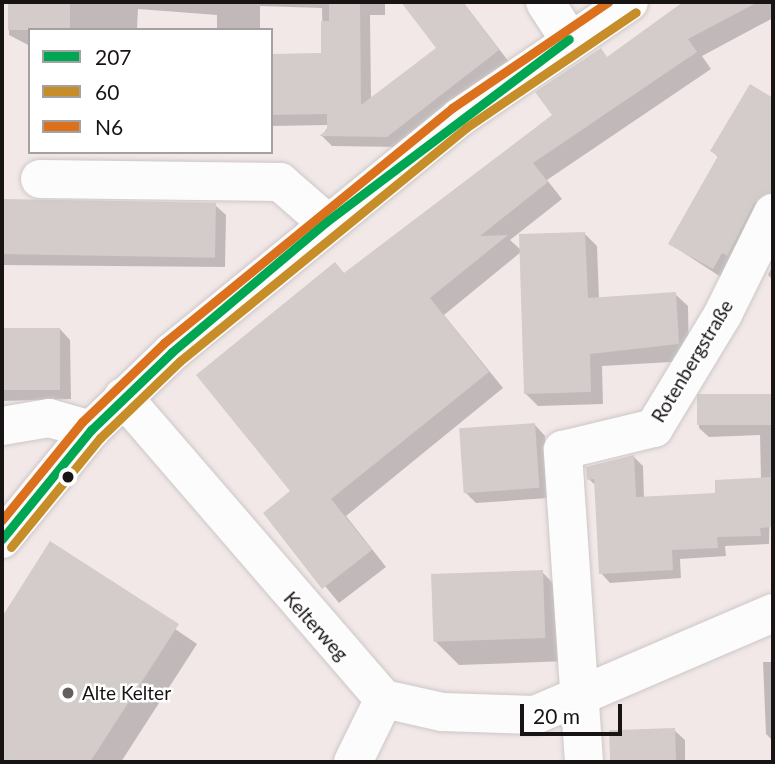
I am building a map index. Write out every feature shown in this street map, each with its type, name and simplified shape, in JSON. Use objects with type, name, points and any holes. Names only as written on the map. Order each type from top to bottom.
[{"type":"street","points":[[545,2],[569,39]]},
{"type":"street","points":[[2,539],[91,430],[122,397],[326,222],[569,39],[629,2]]},
{"type":"street","points":[[40,179],[280,183],[326,222]]},
{"type":"street","name":"Rotenbergstraße","points":[[580,697],[563,450],[654,428],[723,314],[773,213]]},
{"type":"street","name":"Kelterweg","points":[[122,397],[258,579],[384,699]]},
{"type":"street","points":[[2,426],[49,418],[91,430]]},
{"type":"street","points":[[353,762],[384,699],[442,712],[535,716],[773,613]]},
{"type":"street","points":[[580,697],[583,762]]},
{"type":"building","points":[[8,2],[70,2],[70,28],[8,30]]},
{"type":"building","points":[[329,2],[360,2],[361,105],[436,48],[401,2],[463,2],[499,50],[387,137],[319,136],[327,130],[327,114],[273,115],[273,54],[321,53],[321,21],[329,21]]},
{"type":"building","points":[[683,2],[758,2],[688,39],[697,52],[533,163],[548,182],[480,236],[508,235],[430,298],[489,372],[331,499],[372,550],[322,589],[263,513],[290,491],[196,375],[335,262],[344,273],[552,115],[535,92],[601,48],[607,57]]},
{"type":"building","points":[[750,84],[773,98],[773,191],[754,203],[727,256],[722,253],[713,269],[668,244],[718,156],[710,151]]},
{"type":"building","points":[[2,199],[216,203],[215,258],[2,254]]},
{"type":"building","points":[[585,232],[588,298],[676,292],[679,344],[590,354],[591,392],[524,394],[519,234]]},
{"type":"building","points":[[2,328],[60,328],[60,390],[2,390]]},
{"type":"building","points":[[697,394],[773,394],[773,425],[697,425]]},
{"type":"building","points":[[535,423],[540,488],[464,493],[459,428]]},
{"type":"building","points":[[634,455],[636,497],[715,493],[715,480],[773,477],[773,527],[760,528],[761,536],[717,537],[718,548],[672,550],[673,570],[599,574],[594,479],[587,480],[586,467]]},
{"type":"building","name":"Alte Kelter","points":[[50,541],[179,624],[90,762],[2,762],[2,617]]},
{"type":"building","points":[[543,570],[545,638],[433,642],[431,574]]},
{"type":"building","points":[[675,728],[676,762],[610,762],[609,730]]},
{"type":"transit line","name":"N6","points":[[2,520],[82,422],[164,343],[452,108],[608,2]]},
{"type":"transit line","name":"60","points":[[11,547],[100,438],[180,361],[467,127],[636,12]]},
{"type":"transit line","name":"207","points":[[2,539],[91,430],[172,352],[326,222],[569,39]]},
{"type":"place","name":"Alte Kelter","points":[[68,693]]}]
